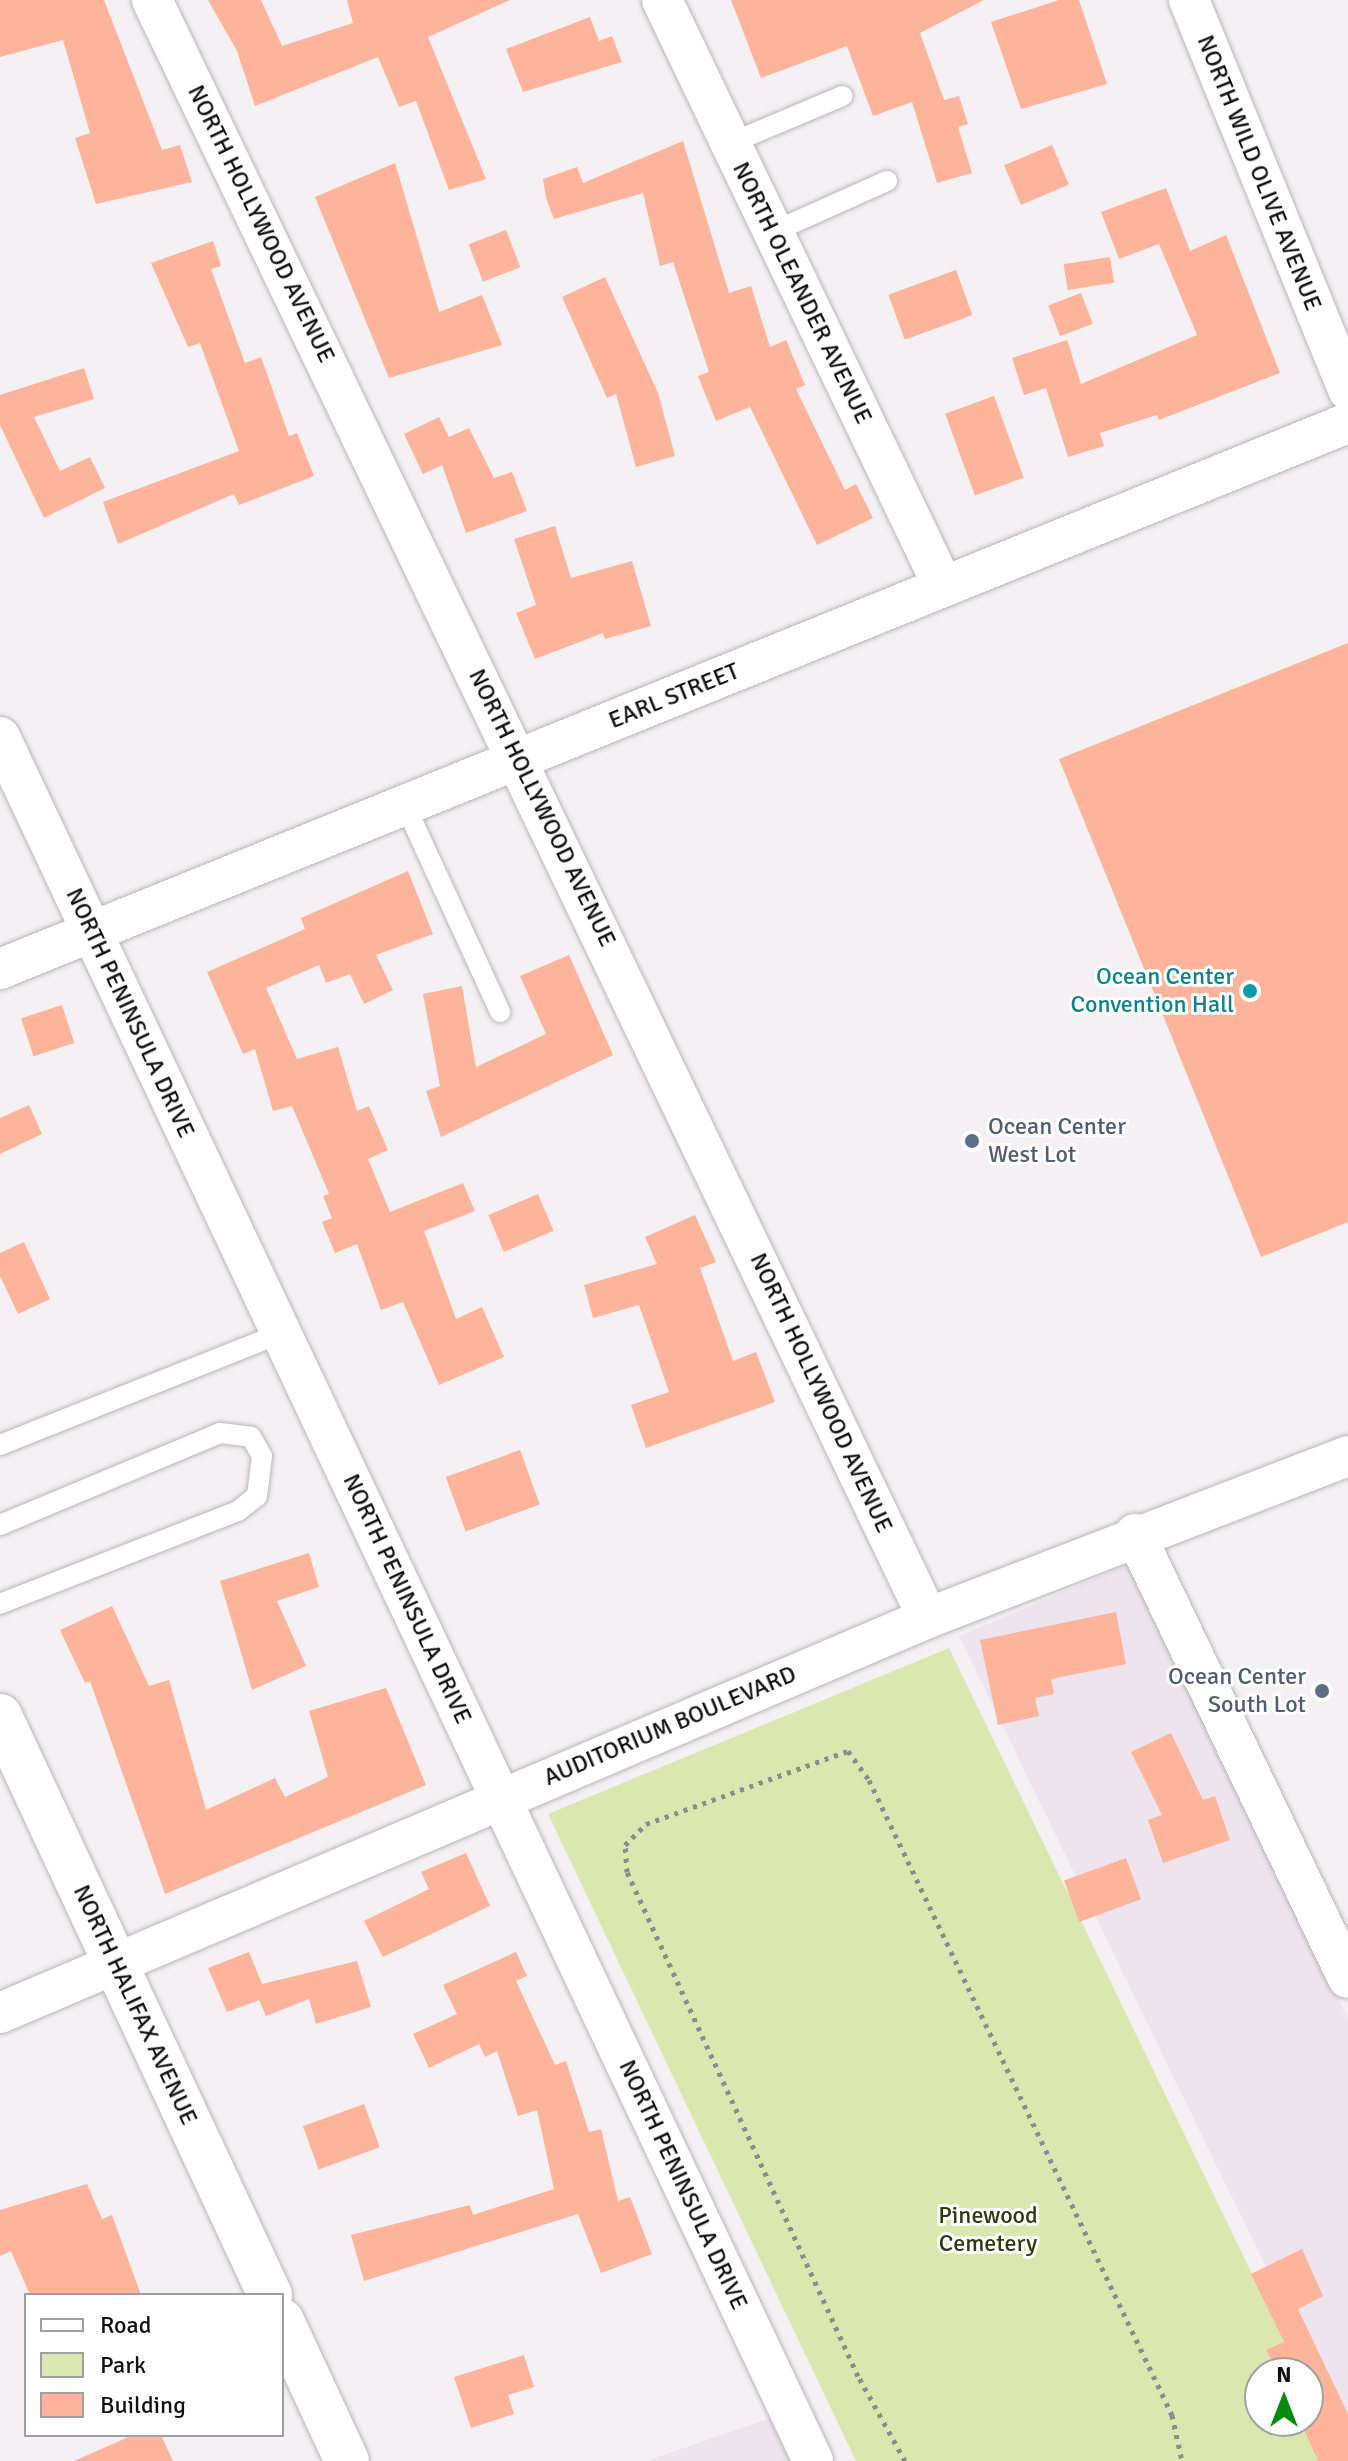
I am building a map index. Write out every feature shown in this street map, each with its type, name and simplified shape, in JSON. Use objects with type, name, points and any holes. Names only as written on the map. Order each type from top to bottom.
[{"type":"street","name":"NORTH HOLLYWOOD AVENUE","points":[[152,0],[520,759],[928,1618]]},
{"type":"street","name":"NORTH OLEANDER AVENUE","points":[[662,0],[943,586]]},
{"type":"street","name":"NORTH WILD OLIVE AVENUE","points":[[1189,0],[1348,390]]},
{"type":"street","name":"EARL STREET","points":[[0,969],[1348,423]]},
{"type":"street","name":"NORTH PENINSULA DRIVE","points":[[0,737],[813,2461]]},
{"type":"street","name":"AUDITORIUM BOULEVARD","points":[[0,2013],[928,1618],[1135,1534],[1348,1456]]},
{"type":"street","points":[[1135,1534],[1348,1978]]},
{"type":"street","name":"NORTH HALIFAX AVENUE","points":[[0,1716],[269,2293]]},
{"type":"street","points":[[284,2325],[347,2461]]},
{"type":"lane","points":[[731,143],[842,96]]},
{"type":"lane","points":[[773,232],[887,181]]},
{"type":"lane","points":[[405,805],[500,1012]]},
{"type":"lane","points":[[0,1445],[282,1333]]},
{"type":"lane","points":[[0,1525],[220,1433],[251,1437],[262,1456],[257,1496],[238,1511],[0,1604]]},
{"type":"path","points":[[905,2461],[858,2376],[627,1872],[625,1845],[646,1824],[848,1751],[869,1780],[1172,2415],[1182,2461]]},
{"type":"shaded area","points":[[1130,1564],[1348,2019],[1348,2461],[1324,2400],[1324,2357],[1307,2357],[959,1636]]},
{"type":"shaded area","points":[[771,2418],[791,2461],[646,2461]]},
{"type":"green space","name":"Pinewood Cemetery","points":[[949,1648],[1285,2342],[1266,2351],[1269,2357],[1244,2357],[1244,2437],[1307,2437],[1318,2461],[856,2461],[548,1814]]},
{"type":"building","points":[[0,0],[104,0],[162,150],[180,145],[192,182],[96,204],[75,138],[90,133],[63,40],[0,57]]},
{"type":"building","points":[[208,0],[261,0],[282,46],[353,23],[347,0],[510,0],[428,37],[486,179],[449,190],[416,101],[399,107],[378,57],[255,106],[237,51]]},
{"type":"building","points":[[731,0],[984,0],[920,33],[944,100],[959,96],[968,124],[958,127],[972,173],[937,183],[912,102],[873,116],[847,46],[761,78]]},
{"type":"building","points":[[1059,0],[1079,0],[1107,84],[1021,109],[991,22]]},
{"type":"building","points":[[590,17],[599,41],[612,36],[622,62],[523,92],[506,49]]},
{"type":"building","points":[[683,141],[729,293],[751,286],[770,347],[786,340],[805,385],[796,389],[845,490],[856,484],[873,518],[817,545],[750,407],[716,421],[698,376],[709,372],[673,262],[660,266],[643,193],[554,219],[546,198],[543,179],[577,167],[583,183]]},
{"type":"building","points":[[1052,145],[1069,185],[1021,205],[1004,165]]},
{"type":"building","points":[[395,163],[439,312],[482,295],[502,345],[389,378],[315,197]]},
{"type":"building","points":[[1166,188],[1190,251],[1226,235],[1280,373],[1159,420],[1157,415],[1100,433],[1104,446],[1068,457],[1046,388],[1024,395],[1012,358],[1067,340],[1081,384],[1197,335],[1159,244],[1119,259],[1101,212]]},
{"type":"building","points":[[506,230],[520,267],[483,282],[469,244]]},
{"type":"building","points":[[213,241],[221,266],[211,269],[245,363],[261,357],[289,436],[297,433],[314,476],[239,505],[234,494],[118,544],[103,502],[239,451],[200,343],[188,347],[151,263]]},
{"type":"building","points":[[1110,257],[1114,283],[1068,290],[1064,264]]},
{"type":"building","points":[[956,270],[972,315],[905,340],[888,295]]},
{"type":"building","points":[[605,277],[658,393],[675,456],[636,467],[616,394],[607,398],[562,297]]},
{"type":"building","points":[[1081,293],[1093,324],[1060,336],[1048,306]]},
{"type":"building","points":[[84,368],[94,399],[34,417],[60,471],[90,457],[105,488],[44,518],[0,425],[0,395]]},
{"type":"building","points":[[994,396],[1024,478],[975,496],[945,414]]},
{"type":"building","points":[[439,417],[449,437],[469,428],[494,478],[512,472],[527,511],[466,533],[442,465],[423,474],[404,434]]},
{"type":"building","points":[[555,526],[571,578],[632,561],[651,626],[605,639],[603,633],[535,659],[516,613],[536,605],[514,539]]},
{"type":"building","name":"Ocean Center Convention Hall","points":[[1348,643],[1348,1222],[1261,1257],[1059,759]]},
{"type":"building","points":[[408,871],[433,934],[376,955],[393,990],[364,1004],[350,974],[326,983],[319,965],[266,988],[297,1059],[338,1047],[357,1111],[369,1106],[388,1150],[368,1159],[390,1212],[463,1183],[475,1211],[424,1231],[456,1319],[482,1307],[504,1357],[439,1385],[403,1302],[381,1310],[357,1244],[335,1253],[322,1222],[332,1218],[323,1196],[329,1194],[292,1106],[273,1111],[255,1049],[243,1054],[207,972],[305,929],[301,918]]},
{"type":"building","points":[[569,955],[613,1055],[441,1137],[426,1091],[440,1086],[423,994],[462,986],[476,1067],[546,1034],[520,976]]},
{"type":"building","points":[[62,1005],[74,1043],[33,1056],[21,1018]]},
{"type":"building","points":[[29,1105],[42,1134],[0,1154],[0,1118]]},
{"type":"building","points":[[538,1194],[554,1231],[504,1252],[488,1215]]},
{"type":"building","points":[[695,1215],[716,1262],[700,1268],[733,1361],[756,1352],[775,1402],[646,1448],[631,1405],[669,1392],[639,1305],[593,1318],[584,1285],[657,1264],[645,1237]]},
{"type":"building","points":[[24,1242],[50,1299],[18,1314],[0,1276],[0,1253]]},
{"type":"building","points":[[520,1450],[540,1505],[466,1532],[446,1477]]},
{"type":"building","points":[[309,1553],[319,1587],[277,1601],[306,1666],[252,1690],[220,1581]]},
{"type":"building","points":[[112,1606],[149,1686],[169,1680],[206,1810],[275,1778],[285,1797],[328,1777],[309,1711],[386,1688],[426,1785],[165,1894],[90,1681],[85,1683],[60,1630]]},
{"type":"building","points":[[1116,1612],[1126,1664],[1051,1679],[1054,1694],[1035,1698],[1039,1716],[998,1725],[980,1640]]},
{"type":"building","points":[[1171,1733],[1203,1800],[1215,1796],[1230,1840],[1163,1863],[1148,1820],[1162,1815],[1131,1752]]},
{"type":"building","points":[[466,1853],[490,1906],[383,1957],[364,1921],[429,1889],[421,1872]]},
{"type":"building","points":[[1126,1858],[1141,1899],[1079,1922],[1064,1881]]},
{"type":"building","points":[[249,1952],[262,1984],[357,1961],[371,2007],[316,2024],[309,1999],[266,2016],[259,2000],[227,2012],[208,1968]]},
{"type":"building","points":[[516,1952],[527,1976],[516,1981],[555,2065],[566,2061],[589,2132],[601,2129],[618,2201],[630,2197],[652,2254],[601,2273],[578,2214],[364,2281],[351,2235],[470,2205],[473,2215],[554,2189],[537,2110],[518,2116],[497,2051],[485,2057],[479,2044],[429,2068],[413,2034],[457,2014],[443,1985]]},
{"type":"building","points":[[364,2104],[380,2147],[319,2169],[303,2126]]},
{"type":"building","points":[[87,2184],[102,2219],[112,2215],[140,2293],[29,2293],[11,2251],[0,2256],[0,2210]]},
{"type":"building","points":[[1302,2249],[1323,2296],[1298,2309],[1321,2357],[1269,2357],[1266,2350],[1284,2342],[1251,2274]]},
{"type":"building","points":[[524,2355],[534,2387],[508,2395],[514,2414],[471,2428],[454,2377]]},
{"type":"building","points":[[1324,2364],[1348,2414],[1348,2461],[1318,2461],[1307,2437],[1324,2437]]},
{"type":"building","points":[[128,2437],[162,2437],[173,2461],[74,2461]]},
{"type":"place","name":"Ocean Center Convention Hall","points":[[1250,991]]},
{"type":"place","name":"Ocean Center West Lot","points":[[972,1141]]},
{"type":"place","name":"Ocean Center South Lot","points":[[1322,1691]]}]
